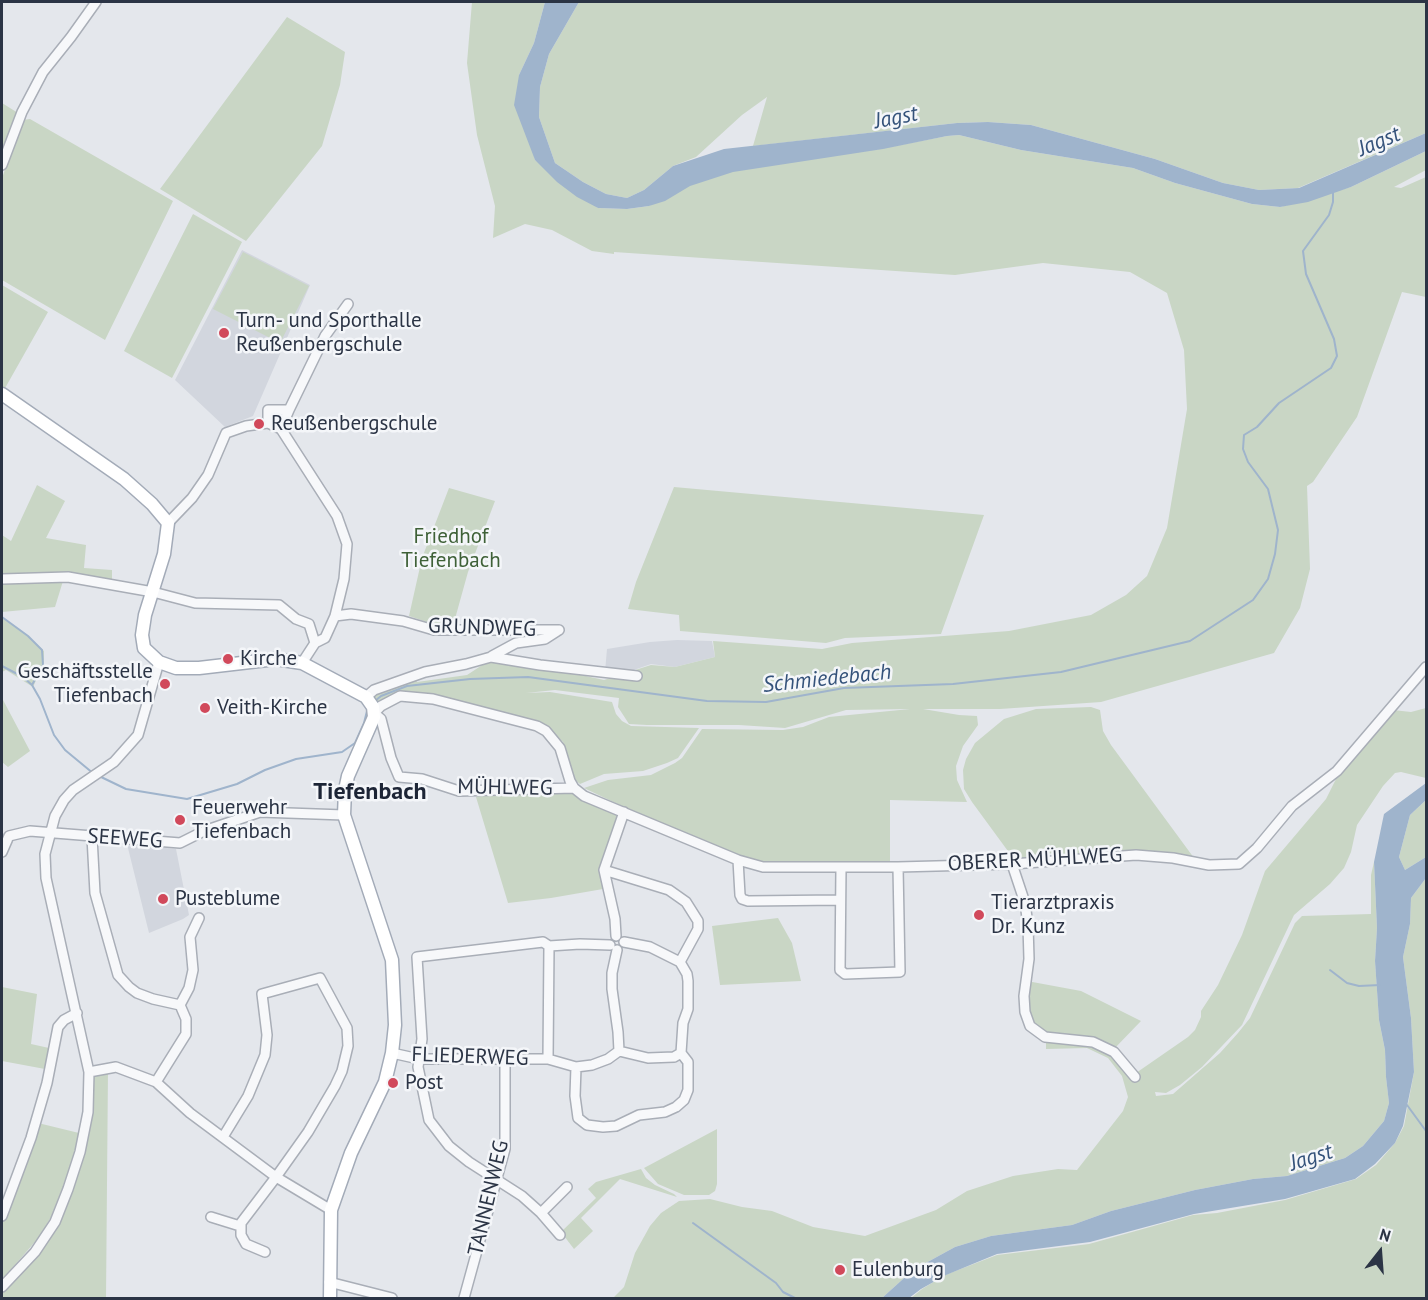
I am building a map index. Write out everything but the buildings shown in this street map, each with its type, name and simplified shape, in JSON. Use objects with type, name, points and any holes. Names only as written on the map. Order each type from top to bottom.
[{"type":"main road","points":[[2,394],[124,479],[152,504],[168,523],[164,554],[141,635],[144,648],[159,662],[176,668],[199,668],[276,659],[302,663],[370,704],[369,730],[348,776],[344,815],[392,960],[395,1025],[392,1053],[385,1082],[351,1153],[331,1210],[330,1299]]},
{"type":"street","points":[[2,165],[22,112],[43,72],[96,2]]},
{"type":"street","points":[[282,429],[325,336],[348,304]]},
{"type":"street","points":[[268,423],[268,410],[289,410]]},
{"type":"street","points":[[168,523],[192,498],[208,475],[226,433],[246,426],[268,423],[282,429],[337,516],[347,544],[344,579],[335,616],[325,638],[315,643],[302,663]]},
{"type":"street","points":[[2,579],[68,577],[153,592],[195,603],[279,605],[296,619],[309,624],[315,643]]},
{"type":"street","name":"GRUNDWEG","points":[[335,616],[351,614],[375,616],[434,630],[559,630],[545,639],[516,644],[491,657]]},
{"type":"street","points":[[574,788],[560,748],[546,731],[537,726],[433,699],[400,696],[381,706],[370,704],[374,690],[425,672],[491,657],[637,676]]},
{"type":"street","points":[[2,1287],[35,1252],[55,1222],[80,1152],[88,1112],[89,1072],[46,878],[45,854],[56,816],[64,800],[73,790],[114,762],[138,735],[159,662]]},
{"type":"street","name":"OBERER MÜHLWEG","points":[[574,788],[584,796],[738,860],[763,867],[841,868],[1012,864],[1136,855],[1209,865],[1239,864],[1257,848],[1292,806],[1337,771],[1426,667]]},
{"type":"street","name":"MÜHLWEG","points":[[370,704],[381,719],[391,758],[399,777],[422,779],[459,791],[574,788]]},
{"type":"street","name":"SEEWEG","points":[[2,852],[9,836],[30,831],[180,843],[204,831],[260,812],[344,815]]},
{"type":"street","points":[[624,812],[604,870],[615,919],[616,943],[612,989],[619,1051],[648,1058],[674,1057],[681,1053]]},
{"type":"street","points":[[92,837],[95,893],[118,975],[137,993],[180,1005]]},
{"type":"street","points":[[738,860],[742,899],[748,901],[840,900]]},
{"type":"street","points":[[1012,864],[1025,903],[1028,925],[1029,959],[1024,996],[1025,1012],[1030,1026],[1045,1036],[1093,1042],[1114,1052],[1135,1077]]},
{"type":"street","points":[[841,868],[840,969],[845,974],[900,972],[898,867]]},
{"type":"street","points":[[604,870],[669,890],[686,902],[698,921],[698,929],[680,962]]},
{"type":"street","points":[[180,1005],[189,988],[192,970],[190,937],[199,918]]},
{"type":"street","points":[[560,1235],[522,1196],[449,1146],[429,1120],[418,1067],[422,1039],[417,957],[543,942],[549,946],[616,943],[650,947],[680,962],[687,974],[688,1009],[683,1023],[681,1053],[688,1062],[688,1090],[684,1100],[665,1112],[639,1115],[616,1126],[587,1125],[578,1118],[575,1096],[576,1066]]},
{"type":"street","name":"FLIEDERWEG","points":[[548,1059],[549,946]]},
{"type":"street","points":[[224,1137],[248,1096],[265,1055],[267,1035],[262,994],[320,978],[347,1028],[348,1046],[342,1071],[308,1132],[240,1226],[246,1244],[265,1252]]},
{"type":"street","points":[[156,1082],[186,1034],[186,1019],[180,1005]]},
{"type":"street","points":[[2,1215],[31,1138],[47,1083],[58,1027],[64,1020],[77,1013]]},
{"type":"street","name":"FLIEDERWEG","points":[[392,1053],[419,1059],[548,1059],[576,1066],[592,1065],[608,1059],[619,1051]]},
{"type":"street","name":"TANNENWEG","points":[[464,1299],[505,1149],[506,1059]]},
{"type":"street","points":[[89,1072],[116,1067],[156,1082],[190,1113],[276,1178],[331,1210]]},
{"type":"street","points":[[541,1213],[567,1187]]},
{"type":"street","points":[[211,1217],[240,1226]]},
{"type":"street","points":[[329,1282],[392,1299]]},
{"type":"shaded area","name":"Reußenbergschule","points":[[242,250],[310,285],[253,416],[225,427],[175,380]]},
{"type":"shaded area","points":[[677,640],[712,641],[715,657],[675,667],[651,664],[628,672],[605,672],[607,649]]},
{"type":"shaded area","name":"Pusteblume","points":[[127,844],[176,849],[189,915],[149,933]]},
{"type":"green space","points":[[472,2],[545,2],[534,43],[519,75],[535,160],[598,208],[627,209],[649,206],[701,175],[959,135],[1021,150],[1133,168],[1175,183],[1252,204],[1280,207],[1351,187],[1426,151],[1426,170],[1394,187],[1401,188],[1426,177],[1426,297],[1402,292],[1357,417],[1313,482],[1307,486],[1310,569],[1300,608],[1274,653],[1101,702],[1000,709],[923,709],[977,716],[978,725],[963,746],[956,766],[957,780],[967,802],[890,800],[890,862],[766,863],[753,860],[720,849],[584,788],[608,780],[651,775],[675,763],[682,758],[702,729],[783,730],[803,727],[829,717],[910,709],[846,710],[785,728],[739,725],[647,725],[629,724],[618,707],[619,698],[555,690],[526,693],[550,692],[612,702],[616,714],[631,726],[699,728],[678,758],[643,771],[604,774],[580,784],[575,780],[563,742],[553,732],[536,723],[435,695],[415,692],[399,694],[377,703],[372,696],[391,685],[415,678],[417,682],[467,675],[490,660],[545,667],[604,680],[651,665],[675,667],[715,657],[713,641],[822,649],[852,643],[1009,631],[1091,615],[1126,595],[1147,576],[1167,528],[1187,409],[1184,350],[1167,293],[1130,272],[1043,263],[955,275],[614,252],[614,254],[592,251],[552,230],[525,224],[493,238],[495,206],[477,135],[467,63]]},
{"type":"green space","points":[[579,2],[1426,2],[1426,133],[1298,188],[1259,190],[1223,183],[1155,159],[1031,125],[988,122],[957,123],[753,146],[767,97],[742,115],[696,157],[673,166],[644,190],[627,198],[606,194],[555,163],[539,117],[540,87],[549,54]]},
{"type":"green space","points":[[287,17],[345,52],[340,85],[322,146],[246,241],[160,189]]},
{"type":"green space","points":[[2,103],[18,113],[2,156]]},
{"type":"green space","points":[[30,119],[173,201],[105,340],[2,280],[2,178],[23,120]]},
{"type":"green space","points":[[193,214],[242,242],[172,378],[124,351]]},
{"type":"green space","points":[[243,252],[309,286],[280,343],[213,309]]},
{"type":"green space","points":[[2,285],[48,312],[4,390],[2,388]]},
{"type":"green space","points":[[37,485],[65,501],[46,538],[86,545],[84,568],[112,570],[112,582],[54,574],[2,575],[2,535],[11,541]]},
{"type":"green space","points":[[674,487],[984,515],[941,634],[845,638],[826,643],[680,631],[679,615],[628,609],[636,582]]},
{"type":"green space","name":"Friedhof Tiefenbach","points":[[449,488],[495,501],[468,572],[453,626],[430,623],[409,616],[422,558]]},
{"type":"green space","points":[[63,581],[55,607],[2,612],[2,582]]},
{"type":"green space","points":[[2,617],[26,634],[44,651],[44,663],[33,687],[6,670],[2,672]]},
{"type":"green space","points":[[2,698],[30,751],[8,767],[2,762]]},
{"type":"green space","points":[[1091,707],[1100,710],[1103,731],[1111,745],[1194,858],[1162,852],[1062,856],[1054,853],[1035,855],[1032,858],[1013,858],[972,802],[964,789],[963,770],[966,759],[975,743],[1004,719],[1036,709]]},
{"type":"green space","points":[[1426,708],[1426,778],[1401,772],[1395,773],[1383,786],[1357,825],[1351,852],[1344,868],[1330,884],[1294,915],[1242,1025],[1202,1067],[1180,1085],[1166,1093],[1155,1092],[1156,1096],[1173,1094],[1220,1053],[1238,1033],[1250,1018],[1295,923],[1302,916],[1371,914],[1371,875],[1374,862],[1377,928],[1375,961],[1379,1020],[1385,1050],[1389,1103],[1384,1121],[1363,1146],[1345,1158],[1287,1176],[1253,1179],[1195,1190],[1111,1211],[1072,1225],[991,1236],[955,1247],[913,1270],[882,1298],[608,1298],[614,1297],[624,1287],[635,1253],[650,1226],[661,1213],[679,1201],[710,1199],[772,1211],[813,1227],[865,1236],[936,1210],[967,1191],[1013,1176],[1058,1169],[1077,1170],[1123,1111],[1128,1097],[1122,1076],[1108,1058],[1087,1048],[1046,1049],[1046,1038],[1029,1017],[1027,981],[1081,991],[1141,1021],[1113,1050],[1136,1073],[1195,1030],[1201,1017],[1201,1011],[1218,985],[1242,935],[1265,871],[1326,799],[1337,777],[1393,710],[1411,712]]},
{"type":"green space","points":[[564,791],[618,814],[600,871],[603,889],[508,903],[476,797],[482,792]]},
{"type":"green space","points":[[1426,800],[1426,857],[1405,870],[1399,857],[1410,815]]},
{"type":"green space","points":[[1426,878],[1426,1298],[911,1298],[945,1275],[997,1255],[1089,1244],[1193,1215],[1217,1213],[1285,1200],[1356,1179],[1376,1165],[1395,1143],[1404,1126],[1414,1072],[1411,1018],[1403,957],[1410,924],[1411,898]]},
{"type":"green space","points":[[778,918],[792,943],[801,981],[720,985],[712,926]]},
{"type":"green space","points":[[2,987],[37,994],[31,1044],[49,1048],[45,1069],[2,1061]]},
{"type":"green space","points":[[108,1070],[106,1298],[2,1298],[2,1289],[14,1276],[67,1201],[93,1079],[96,1074]]},
{"type":"green space","points":[[38,1123],[79,1133],[71,1166],[51,1217],[40,1236],[2,1280],[2,1220]]},
{"type":"green space","points":[[717,1129],[717,1184],[715,1191],[709,1195],[684,1195],[658,1184],[644,1168]]},
{"type":"green space","points":[[641,1169],[646,1178],[655,1185],[677,1197],[620,1179],[581,1218],[593,1231],[574,1249],[561,1232],[596,1198],[588,1189],[596,1182]]},
{"type":"water","points":[[545,2],[579,2],[549,54],[540,87],[539,117],[555,163],[606,194],[627,198],[644,190],[673,166],[724,149],[957,123],[988,122],[1031,125],[1155,159],[1223,183],[1259,190],[1299,188],[1426,133],[1426,151],[1351,187],[1308,202],[1280,207],[1252,204],[1175,183],[1133,168],[1021,150],[959,135],[733,172],[690,186],[665,201],[649,206],[627,209],[598,208],[577,197],[557,182],[535,160],[514,105],[519,75],[534,43]]},
{"type":"water","points":[[1426,783],[1426,800],[1410,815],[1399,857],[1405,870],[1426,857],[1426,878],[1411,898],[1410,924],[1403,957],[1411,1018],[1414,1072],[1403,1126],[1395,1143],[1375,1164],[1355,1179],[1285,1199],[1194,1214],[1090,1242],[997,1254],[946,1275],[909,1298],[882,1298],[913,1270],[955,1247],[991,1236],[1072,1225],[1111,1211],[1195,1190],[1253,1179],[1287,1176],[1345,1158],[1363,1146],[1384,1121],[1389,1103],[1385,1050],[1379,1020],[1375,961],[1377,928],[1374,862],[1384,814]]},
{"type":"waterway","name":"Schmiedebach","points":[[375,701],[381,696],[407,686],[470,679],[528,677],[707,701],[766,702],[844,688],[953,684],[1061,672],[1190,641],[1253,600],[1268,579],[1275,554],[1278,530],[1268,489],[1248,462],[1243,449],[1244,435],[1257,427],[1279,403],[1331,368],[1337,356],[1334,339],[1306,274],[1303,251],[1329,215],[1333,193]]},
{"type":"waterway","points":[[2,617],[28,636],[42,650],[43,665],[32,685]]},
{"type":"waterway","name":"Schmiedebach","points":[[2,666],[23,677],[32,685],[54,735],[65,750],[94,774]]},
{"type":"waterway","name":"Schmiedebach","points":[[99,776],[126,789],[187,799],[237,784],[265,770],[296,759],[342,752],[355,743],[368,707]]},
{"type":"waterway","points":[[1330,970],[1347,983],[1359,986],[1380,985]]},
{"type":"waterway","points":[[1407,1105],[1426,1131]]},
{"type":"waterway","points":[[693,1223],[776,1283],[783,1292],[795,1298]]},
{"type":"place","name":"Turn- und Sporthalle Reußenbergschule","points":[[224,333]]},
{"type":"place","name":"Reußenbergschule","points":[[259,424]]},
{"type":"place","name":"Kirche","points":[[228,659]]},
{"type":"place","name":"Geschäftsstelle Tiefenbach","points":[[165,684]]},
{"type":"place","name":"Veith-Kirche","points":[[205,708]]},
{"type":"place","name":"Feuerwehr Tiefenbach","points":[[180,820]]},
{"type":"place","name":"Pusteblume","points":[[163,899]]},
{"type":"place","name":"Tierarztpraxis Dr. Kunz","points":[[979,915]]},
{"type":"place","name":"Post","points":[[393,1083]]},
{"type":"place","name":"Eulenburg","points":[[840,1270]]},
{"type":"district","name":"Tiefenbach","points":[[370,792]]},
{"type":"water label","name":"Jagst","points":[[896,118]]},
{"type":"water label","name":"Jagst","points":[[1379,142]]},
{"type":"water label","name":"Jagst","points":[[1311,1158]]}]
